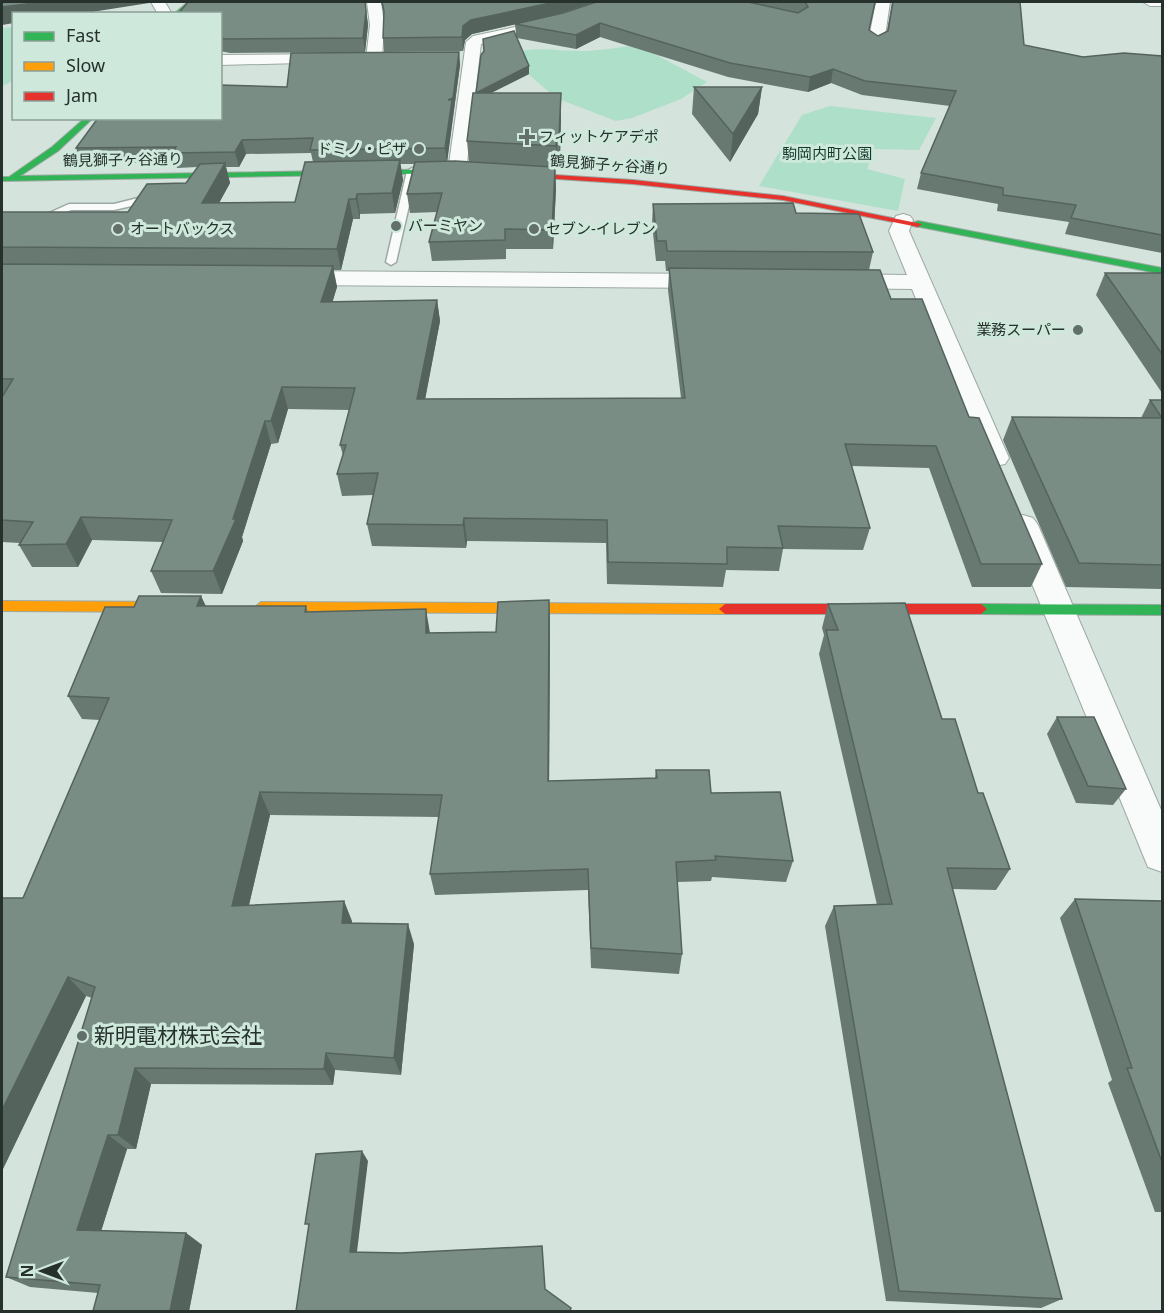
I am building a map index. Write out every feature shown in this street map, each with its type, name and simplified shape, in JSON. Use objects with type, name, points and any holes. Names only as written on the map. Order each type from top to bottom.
[{"type":"main road","points":[[179,12],[191,2]]},
{"type":"main road","points":[[7,178],[55,149],[88,120]]},
{"type":"main road","points":[[2,190],[7,178],[32,146]]},
{"type":"main road","name":"鶴見獅子ヶ谷通り","points":[[7,178],[201,179],[463,171]]},
{"type":"main road","name":"鶴見獅子ヶ谷通り","points":[[492,173],[633,182],[783,198],[1162,271]]},
{"type":"main road","points":[[2,606],[193,607]]},
{"type":"main road","points":[[241,607],[1162,610]]},
{"type":"street","points":[[222,60],[368,59],[377,25],[374,2]]},
{"type":"street","points":[[876,43],[883,2]]},
{"type":"street","points":[[1150,2],[1162,2]]},
{"type":"street","points":[[463,171],[474,42],[478,39],[557,22]]},
{"type":"street","points":[[452,58],[474,58]]},
{"type":"street","points":[[903,220],[899,231],[1162,855]]},
{"type":"street","points":[[270,278],[731,281]]},
{"type":"street","points":[[813,281],[921,282]]},
{"type":"lane","points":[[391,262],[412,171]]},
{"type":"lane","points":[[2,226],[29,226],[69,207],[114,207],[146,199],[168,199]]},
{"type":"green space","points":[[12,27],[12,81],[2,86],[2,28]]},
{"type":"green space","points":[[638,45],[707,82],[681,99],[632,118],[616,121],[556,98],[507,56],[536,49],[586,51]]},
{"type":"green space","name":"駒岡内町公園","points":[[830,106],[936,118],[919,150],[874,149],[867,169],[905,179],[898,211],[759,186],[802,115]]},
{"type":"building","points":[[2,2],[42,2],[2,7]]},
{"type":"building","points":[[188,2],[365,2],[366,11],[363,38],[226,39],[222,38],[222,12],[180,12]]},
{"type":"building","points":[[382,2],[555,2],[471,20],[463,26],[462,37],[383,38]]},
{"type":"building","points":[[596,2],[748,2],[798,13],[808,7],[805,2],[875,2],[869,30],[878,36],[888,31],[893,2],[1020,2],[1024,45],[1083,57],[1124,53],[1162,56],[1162,235],[1071,218],[1076,205],[1003,195],[1003,188],[921,173],[956,91],[865,81],[833,69],[810,77],[730,63],[600,23],[576,35],[515,24],[563,13]]},
{"type":"building","points":[[514,31],[529,66],[476,93],[481,55],[484,51],[483,39]]},
{"type":"building","points":[[459,52],[453,98],[448,100],[452,100],[445,148],[310,150],[313,138],[242,140],[235,152],[172,153],[176,147],[76,148],[97,120],[222,120],[222,85],[287,87],[291,53]]},
{"type":"building","points":[[694,87],[762,87],[733,134]]},
{"type":"building","points":[[473,93],[561,93],[559,136],[557,136],[556,146],[467,141]]},
{"type":"building","points":[[400,160],[392,193],[357,194],[356,199],[349,199],[337,249],[2,247],[2,212],[128,212],[147,184],[186,183],[200,164],[225,163],[202,203],[295,202],[305,162]]},
{"type":"building","points":[[455,161],[554,167],[551,169],[555,169],[552,230],[505,229],[505,240],[429,242],[442,193],[407,194],[415,162]]},
{"type":"building","points":[[793,203],[796,213],[859,214],[873,252],[667,251],[666,241],[657,241],[653,204]]},
{"type":"building","points":[[2,264],[333,266],[321,302],[437,300],[417,399],[685,398],[669,268],[880,270],[891,299],[922,299],[969,417],[979,418],[1042,564],[981,564],[936,446],[845,444],[870,528],[778,526],[783,548],[727,547],[727,564],[608,562],[607,520],[464,518],[463,525],[367,524],[378,473],[337,474],[346,445],[340,445],[355,388],[282,387],[271,421],[265,421],[233,519],[236,519],[213,571],[151,571],[172,520],[81,517],[66,544],[19,545],[33,522],[2,520],[2,397],[13,379],[2,379]]},
{"type":"building","points":[[1105,273],[1162,273],[1162,354]]},
{"type":"building","points":[[1150,400],[1162,400],[1162,418]]},
{"type":"building","points":[[1012,417],[1162,418],[1162,565],[1079,563]]},
{"type":"building","points":[[139,596],[201,596],[197,606],[306,606],[305,612],[426,609],[426,633],[496,632],[498,602],[549,600],[548,781],[657,778],[656,770],[709,770],[711,793],[780,792],[793,861],[715,856],[716,860],[676,862],[682,954],[591,948],[588,869],[430,874],[442,795],[260,792],[232,906],[344,901],[342,923],[408,924],[394,1058],[326,1053],[324,1069],[135,1068],[118,1135],[108,1135],[77,1230],[186,1233],[170,1311],[93,1311],[100,1285],[6,1277],[95,987],[68,977],[2,1110],[2,898],[23,898],[109,698],[68,696],[105,607],[134,607]]},
{"type":"building","points":[[905,603],[942,719],[955,719],[978,793],[983,793],[1010,869],[947,868],[1062,1299],[899,1291],[834,906],[892,904],[826,630],[838,630],[828,604]]},
{"type":"building","points":[[1057,717],[1094,717],[1126,789],[1088,786]]},
{"type":"building","points":[[1075,899],[1162,901],[1162,1162],[1127,1068],[1132,1068]]},
{"type":"building","points":[[362,1151],[350,1252],[401,1253],[542,1246],[545,1289],[571,1308],[570,1311],[296,1311],[309,1224],[305,1224],[316,1154]]},
{"type":"traffic: fast","points":[[179,12],[191,2]]},
{"type":"traffic: fast","points":[[12,178],[55,149],[88,120]]},
{"type":"traffic: fast","points":[[2,179],[458,171]]},
{"type":"traffic: fast","points":[[918,224],[1162,271]]},
{"type":"traffic: fast","points":[[981,609],[1162,610]]},
{"type":"traffic: slow","points":[[2,606],[180,607]]},
{"type":"traffic: slow","points":[[261,607],[725,609]]},
{"type":"traffic: jam","points":[[512,174],[633,182],[783,198],[918,224]]},
{"type":"traffic: jam","points":[[725,609],[981,609]]},
{"type":"place","name":"フィットケアデポ","points":[[527,137]]},
{"type":"place","name":"ドミノ・ピザ","points":[[419,149]]},
{"type":"place","name":"バーミヤン","points":[[396,226]]},
{"type":"place","name":"オートバックス","points":[[118,229]]},
{"type":"place","name":"セブン-イレブン","points":[[534,229]]},
{"type":"place","name":"業務スーパー","points":[[1078,330]]},
{"type":"place","name":"新明電材株式会社","points":[[82,1036]]}]
